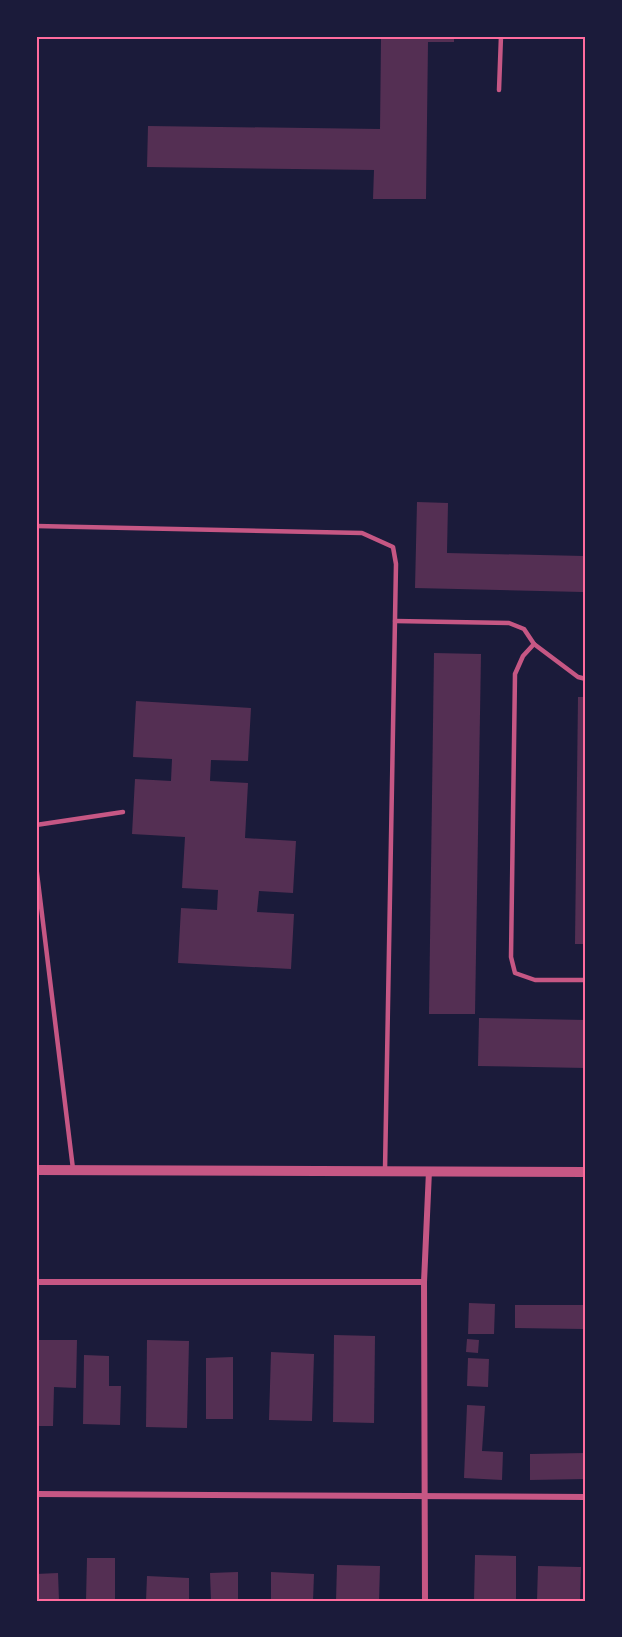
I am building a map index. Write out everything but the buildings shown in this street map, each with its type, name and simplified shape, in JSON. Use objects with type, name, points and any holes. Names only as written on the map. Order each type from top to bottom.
[{"type":"street","points":[[36,1170],[586,1172]]},
{"type":"street","points":[[425,1601],[427,1497],[424,1282],[429,1171]]},
{"type":"street","points":[[36,1282],[424,1282]]},
{"type":"street","points":[[36,1494],[586,1497]]},
{"type":"lane","points":[[499,90],[501,36]]},
{"type":"lane","points":[[36,526],[362,533],[393,547],[396,564],[385,1170]]},
{"type":"lane","points":[[395,621],[509,623],[524,629],[534,644],[578,677],[586,679]]},
{"type":"lane","points":[[534,644],[523,656],[515,674],[511,957],[515,973],[535,980],[586,980]]},
{"type":"lane","points":[[36,825],[123,812]]},
{"type":"lane","points":[[36,865],[73,1169]]}]
